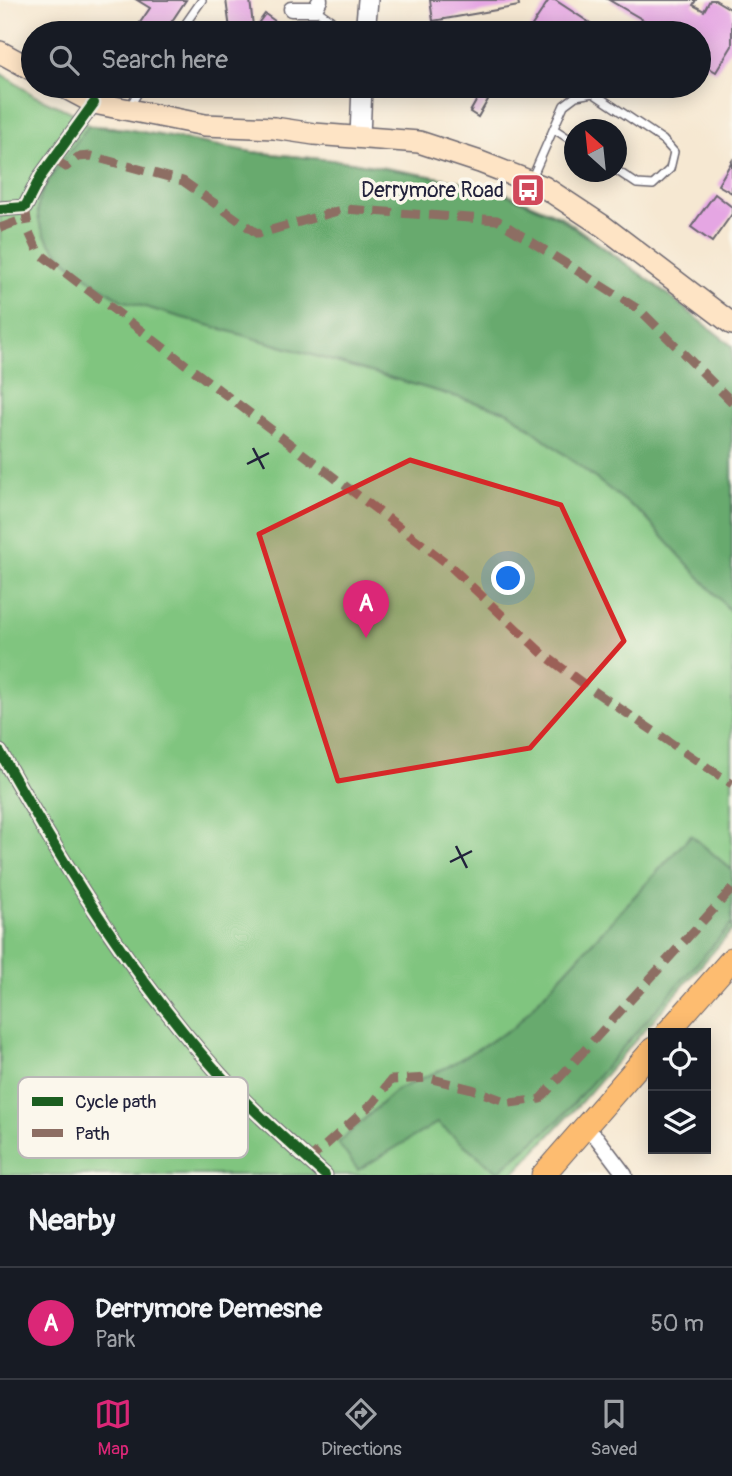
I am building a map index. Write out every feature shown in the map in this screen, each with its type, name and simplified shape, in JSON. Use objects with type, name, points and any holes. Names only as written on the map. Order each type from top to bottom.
[{"type":"main road","points":[[0,51],[21,64]]},
{"type":"main road","points":[[85,98],[128,111],[205,125],[274,128],[419,142],[480,162],[544,187],[603,226],[732,324]]},
{"type":"main road","points":[[671,1028],[732,959]]},
{"type":"main road","points":[[543,1175],[648,1055]]},
{"type":"street","points":[[366,21],[368,0]]},
{"type":"street","points":[[291,9],[317,5]]},
{"type":"street","points":[[360,137],[362,98]]},
{"type":"street","points":[[0,209],[25,207],[41,176],[94,103]]},
{"type":"street","points":[[0,752],[99,916],[163,1006],[223,1077]]},
{"type":"street","points":[[248,1103],[325,1175]]},
{"type":"street","points":[[585,1128],[597,1138],[625,1175]]},
{"type":"lane","points":[[187,21],[202,0]]},
{"type":"lane","points":[[317,5],[331,20]]},
{"type":"lane","points":[[128,111],[133,98]]},
{"type":"lane","points":[[531,181],[564,105],[573,98]]},
{"type":"lane","points":[[600,98],[663,140],[674,152],[670,169],[653,185],[637,184],[627,177]]},
{"type":"lane","points":[[554,129],[564,135]]},
{"type":"highlighted area","points":[[410,460],[561,505],[624,641],[530,748],[338,781],[259,534]]},
{"type":"green space","points":[[0,73],[21,87],[21,98],[40,98],[78,115],[77,119],[91,126],[112,127],[252,152],[351,162],[491,187],[560,216],[635,270],[732,346],[732,930],[580,1103],[512,1175],[0,1175]]},
{"type":"green space","points":[[88,126],[126,129],[252,152],[351,162],[491,187],[558,217],[653,283],[732,346],[732,613],[643,515],[509,412],[121,300],[76,269],[49,241],[41,226],[38,210],[46,184]]},
{"type":"green space","points":[[691,835],[732,870],[732,924],[560,1119],[498,1172],[437,1123],[358,1170],[338,1143],[396,1090],[447,1067],[514,1027]]},
{"type":"building","points":[[137,0],[186,0],[172,21],[141,21],[150,8]]},
{"type":"building","points":[[226,0],[250,0],[252,21],[229,21]]},
{"type":"building","points":[[430,0],[518,0],[519,6],[433,21]]},
{"type":"building","points":[[549,0],[555,0],[587,21],[535,21]]},
{"type":"building","points":[[609,0],[696,0],[693,5],[704,11],[710,0],[715,0],[732,10],[732,46],[716,72],[711,69],[711,21],[645,21]]},
{"type":"building","points":[[265,14],[275,21],[260,21]]},
{"type":"building","points":[[478,98],[489,98],[478,117],[470,112]]},
{"type":"building","points":[[732,161],[732,193],[718,185]]},
{"type":"building","points":[[715,194],[732,207],[732,214],[712,242],[691,227]]},
{"type":"marked path","points":[[54,159],[66,167],[78,157],[91,156],[183,181],[258,234],[344,209],[497,220],[641,311],[732,402]]},
{"type":"marked path","points":[[25,207],[29,232],[38,252],[448,564],[543,654],[732,784]]},
{"type":"marked path","points":[[0,228],[27,218]]},
{"type":"marked path","points":[[309,1165],[309,1160],[374,1102],[391,1080],[428,1078],[472,1089],[510,1103],[540,1099],[732,889]]},
{"type":"cycle path","points":[[0,209],[25,207],[41,176],[94,103]]},
{"type":"cycle path","points":[[0,752],[79,885],[137,972],[223,1077]]},
{"type":"cycle path","points":[[248,1104],[325,1175]]},
{"type":"place","name":"Derrymore Road","points":[[528,190]]},
{"type":"place","name":"Derrymore Demesne","points":[[366,638]]}]
